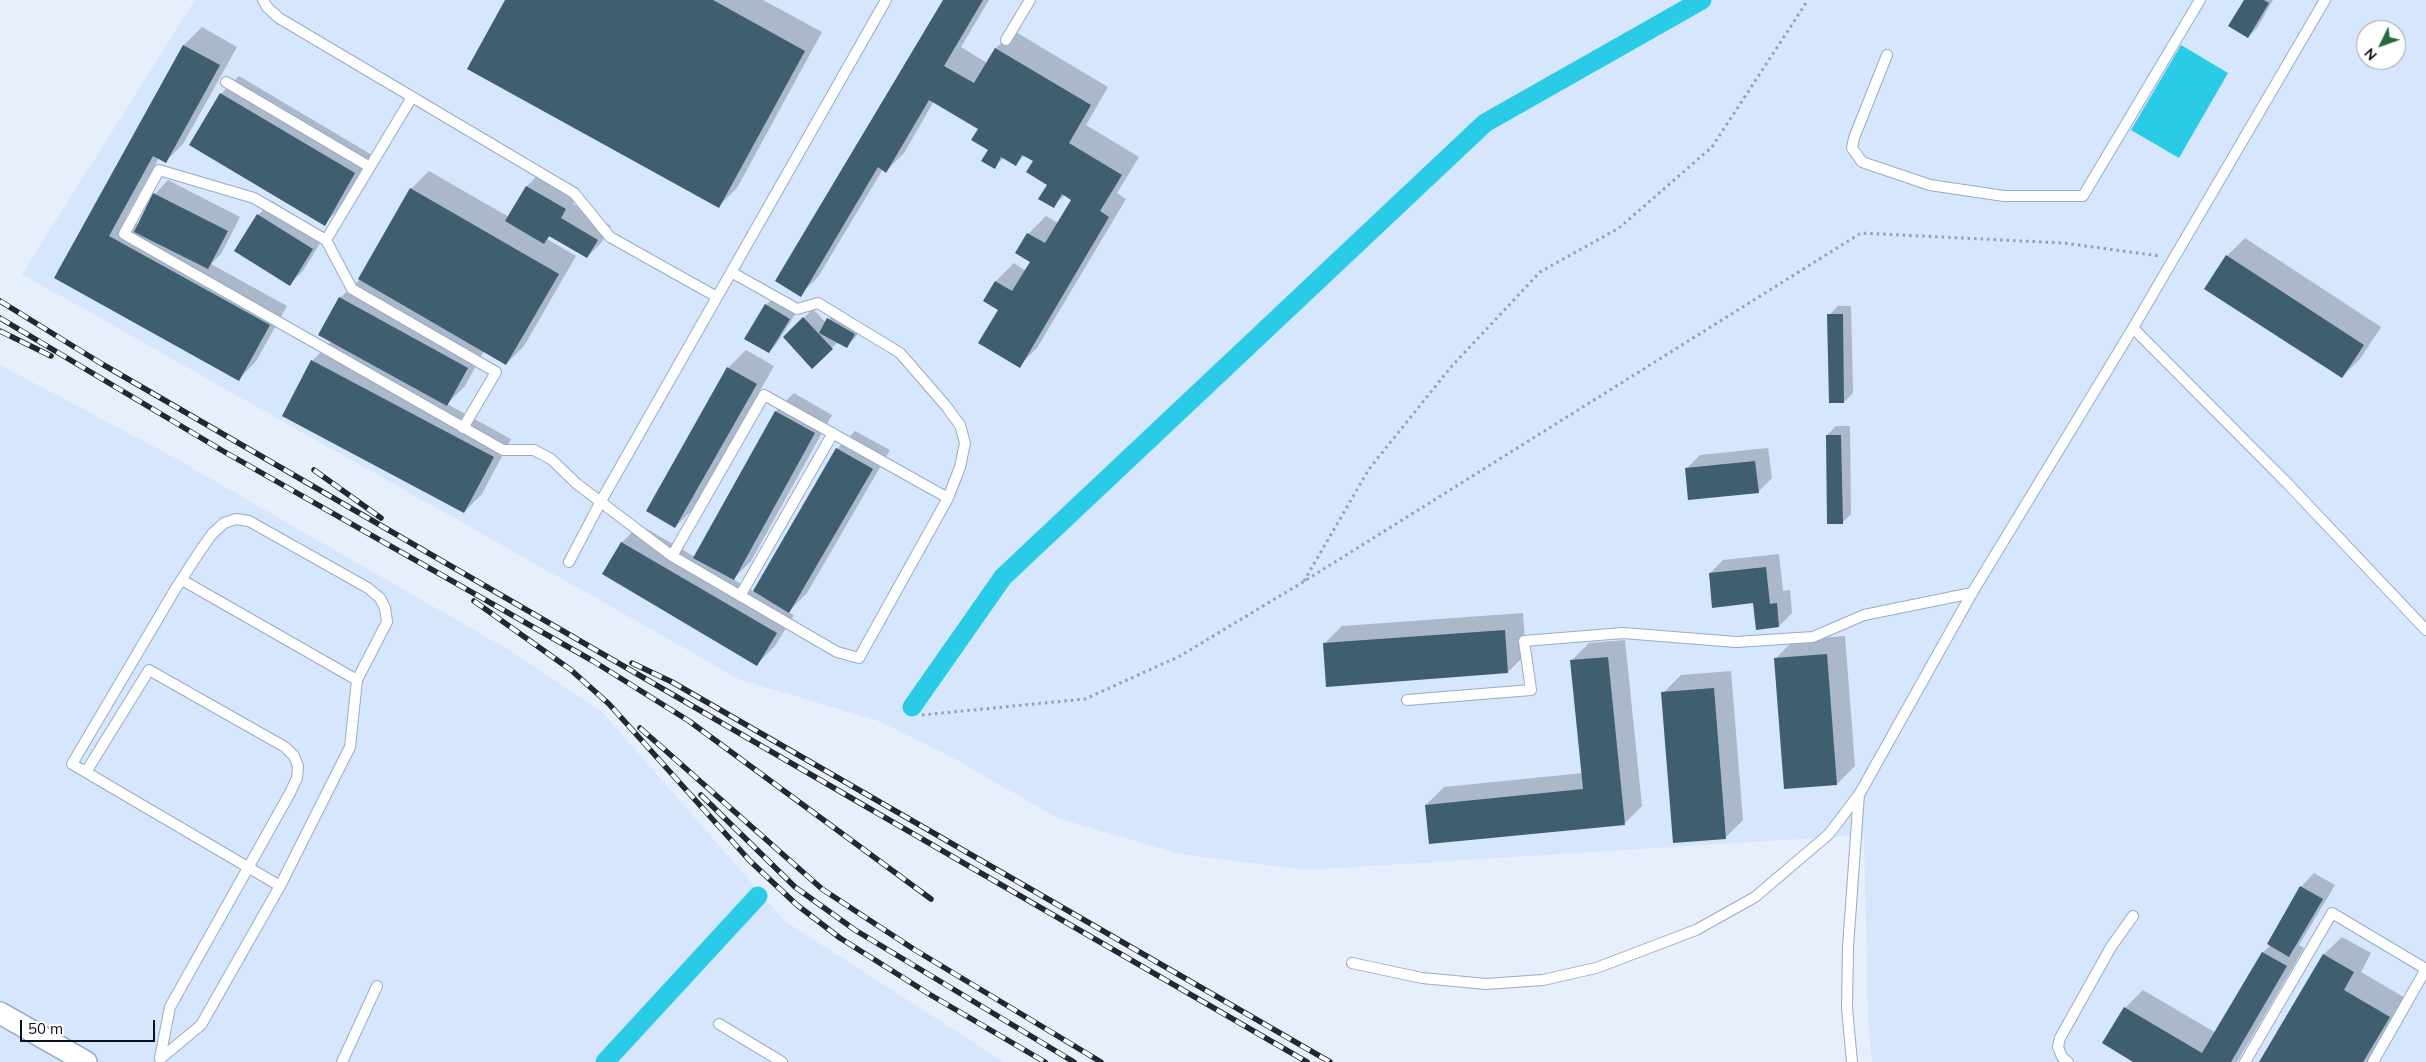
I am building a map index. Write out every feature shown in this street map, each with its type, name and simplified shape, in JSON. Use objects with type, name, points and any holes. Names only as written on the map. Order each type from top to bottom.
[{"type":"street","points":[[0,1013],[86,1062]]},
{"type":"lane","points":[[263,0],[267,7],[279,18],[574,193],[610,237],[717,297]]},
{"type":"lane","points":[[570,562],[601,501],[886,0]]},
{"type":"lane","points":[[1006,40],[1030,0]]},
{"type":"lane","points":[[1887,55],[1854,138],[1852,148],[1862,162],[1930,185],[2004,196],[2083,196],[2200,0]]},
{"type":"lane","points":[[1352,963],[1422,978],[1486,984],[1543,980],[1596,968],[1696,930],[1755,897],[1829,834],[1860,793],[1972,593],[2133,328],[2324,0]]},
{"type":"lane","points":[[226,82],[370,167]]},
{"type":"lane","points":[[326,240],[412,97]]},
{"type":"lane","points":[[464,428],[496,372],[352,288],[326,240],[254,198],[159,170],[124,234],[464,428],[503,450],[534,450],[551,459],[577,484],[672,556],[837,652],[859,658],[948,498],[960,467],[965,444],[960,425],[900,353],[818,303],[797,310],[731,272]]},
{"type":"lane","points":[[2133,328],[2288,484],[2426,630]]},
{"type":"lane","points":[[672,556],[764,395],[948,498]]},
{"type":"lane","points":[[740,596],[832,433]]},
{"type":"lane","points":[[159,1060],[201,1025],[280,886],[350,747],[357,680],[387,622],[382,603],[368,588],[249,521],[236,519],[224,523],[212,534],[182,580],[72,764],[280,886]]},
{"type":"lane","points":[[182,580],[357,680]]},
{"type":"lane","points":[[1407,700],[1531,690],[1524,641],[1624,633],[1736,642],[1813,637],[1864,615],[1972,593]]},
{"type":"lane","points":[[86,772],[149,670],[285,747],[294,756],[298,766],[297,778],[250,868],[170,1007],[159,1060]]},
{"type":"lane","points":[[1852,1062],[1847,1008],[1848,947],[1860,793]]},
{"type":"lane","points":[[2245,1062],[2332,913],[2426,969],[2373,1062]]},
{"type":"lane","points":[[2068,1062],[2062,1057],[2058,1047],[2060,1038],[2111,947],[2134,916]]},
{"type":"lane","points":[[342,1062],[377,986]]},
{"type":"lane","points":[[719,1024],[782,1062]]},
{"type":"path","points":[[1303,582],[1369,469],[1452,367],[1540,272],[1619,228],[1712,147],[1808,0]]},
{"type":"path","points":[[922,715],[1085,699],[1180,656],[1303,582],[1861,233],[2063,243],[2173,258]]},
{"type":"shaded area","points":[[195,0],[2426,0],[2426,1062],[1872,1062],[1868,1018],[1864,835],[1306,870],[1179,854],[1058,818],[948,755],[876,720],[741,680],[22,274]]},
{"type":"shaded area","points":[[0,365],[166,453],[507,649],[602,712],[786,922],[1004,1062],[0,1062]]},
{"type":"water","points":[[2181,45],[2228,73],[2179,158],[2131,130]]},
{"type":"building","points":[[505,0],[713,0],[805,51],[719,208],[467,69]]},
{"type":"building","points":[[943,0],[983,0],[944,66],[974,83],[995,48],[1091,105],[1069,143],[1122,175],[1100,211],[1109,217],[1020,368],[978,343],[998,310],[983,301],[995,281],[1012,291],[1030,262],[1015,253],[1027,233],[1045,243],[1071,200],[1062,194],[1054,208],[1038,199],[1047,185],[1026,172],[1033,161],[1022,155],[1016,166],[1001,157],[995,169],[981,161],[988,150],[971,140],[978,129],[929,100],[886,173],[878,167],[801,297],[775,281]]},
{"type":"building","points":[[2244,0],[2264,0],[2269,3],[2248,38],[2228,26]]},
{"type":"building","points":[[183,45],[220,65],[166,163],[153,156],[109,236],[270,325],[239,381],[54,278]]},
{"type":"building","points":[[220,93],[355,173],[325,226],[189,145]]},
{"type":"building","points":[[526,186],[566,209],[561,218],[598,240],[587,258],[549,236],[544,244],[505,221]]},
{"type":"building","points":[[410,188],[559,274],[506,365],[358,279]]},
{"type":"building","points":[[153,193],[228,231],[208,269],[134,232]]},
{"type":"building","points":[[257,214],[313,249],[290,286],[234,251]]},
{"type":"building","points":[[2226,255],[2364,345],[2342,378],[2204,289]]},
{"type":"building","points":[[339,297],[468,368],[447,406],[318,335]]},
{"type":"building","points":[[765,304],[790,319],[769,353],[744,339]]},
{"type":"building","points":[[1827,314],[1843,314],[1844,403],[1829,403]]},
{"type":"building","points":[[803,317],[833,349],[812,369],[783,337]]},
{"type":"building","points":[[827,318],[855,334],[847,348],[819,333]]},
{"type":"building","points":[[311,360],[494,457],[464,513],[282,416]]},
{"type":"building","points":[[727,367],[757,384],[675,528],[646,511]]},
{"type":"building","points":[[775,411],[815,433],[734,580],[693,558]]},
{"type":"building","points":[[1826,435],[1841,435],[1843,524],[1827,524]]},
{"type":"building","points":[[836,448],[873,469],[789,613],[753,591]]},
{"type":"building","points":[[1755,461],[1759,493],[1688,500],[1685,468]]},
{"type":"building","points":[[621,542],[777,633],[757,666],[602,574]]},
{"type":"building","points":[[1766,567],[1770,604],[1777,603],[1779,627],[1756,630],[1753,603],[1712,608],[1709,573]]},
{"type":"building","points":[[1505,630],[1508,673],[1326,687],[1323,643]]},
{"type":"building","points":[[1827,654],[1837,785],[1784,789],[1774,658]]},
{"type":"building","points":[[1608,657],[1625,825],[1429,844],[1425,805],[1583,789],[1570,660]]},
{"type":"building","points":[[1714,688],[1726,839],[1673,843],[1661,692]]},
{"type":"building","points":[[2300,886],[2323,899],[2289,957],[2267,944]]},
{"type":"building","points":[[2262,952],[2287,966],[2231,1062],[2133,1062],[2102,1043],[2124,1007],[2202,1053]]},
{"type":"building","points":[[2323,954],[2354,972],[2344,990],[2390,1017],[2363,1062],[2259,1062]]},
{"type":"waterway","points":[[912,707],[1003,577],[1485,123],[1702,0]]},
{"type":"waterway","points":[[605,1062],[758,896]]},
{"type":"railway","points":[[0,301],[102,364],[1307,1062]]},
{"type":"railway","points":[[0,318],[223,451],[593,661],[689,721],[931,899]]},
{"type":"railway","points":[[0,331],[51,356]]},
{"type":"railway","points":[[314,470],[381,518]]},
{"type":"railway","points":[[474,601],[571,670],[609,704],[750,861],[797,905],[840,938],[929,994],[1045,1062]]},
{"type":"railway","points":[[632,663],[672,682],[1330,1062]]},
{"type":"railway","points":[[640,728],[822,889],[915,950],[1101,1062]]},
{"type":"railway","points":[[701,795],[795,887],[855,930],[1074,1062]]}]
